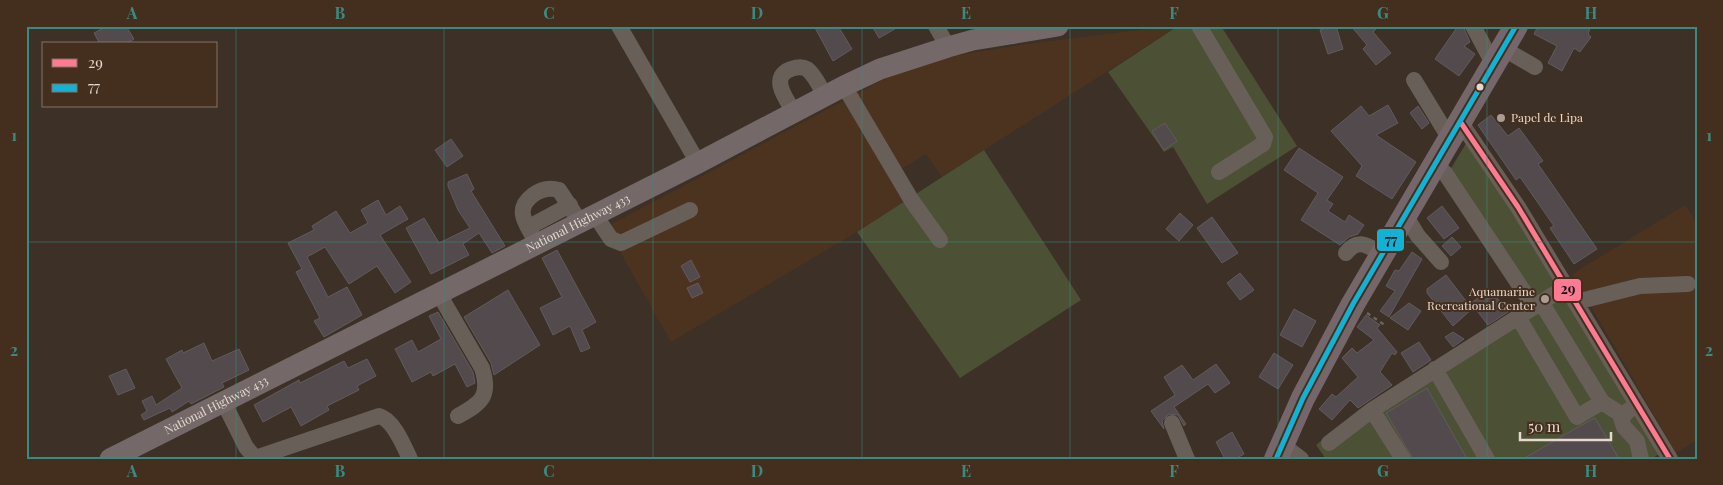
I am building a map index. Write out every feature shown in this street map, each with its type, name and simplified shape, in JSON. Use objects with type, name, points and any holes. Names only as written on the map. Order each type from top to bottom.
[{"type":"highway","points":[[1279,452],[1302,398],[1353,304],[1516,26]]},
{"type":"main road","name":"National Highway 433","points":[[110,459],[439,294],[533,235],[698,163],[880,69],[994,31],[1058,26]]},
{"type":"street","points":[[619,26],[698,163]]},
{"type":"street","points":[[936,26],[948,47]]},
{"type":"street","points":[[1199,26],[1265,137],[1263,144],[1219,172]]},
{"type":"street","points":[[1473,26],[1499,57],[1535,67]]},
{"type":"street","points":[[794,112],[780,84],[781,76],[788,70],[798,67],[806,68],[813,75],[825,96]]},
{"type":"street","points":[[1414,80],[1518,207],[1637,405],[1665,457]]},
{"type":"street","points":[[844,86],[912,200],[940,240]]},
{"type":"street","points":[[1436,165],[1444,173],[1538,304],[1602,402],[1622,415],[1624,426],[1637,441],[1641,459]]},
{"type":"street","points":[[533,235],[522,217],[522,208],[525,201],[537,192],[550,188],[559,190],[582,214],[611,239],[621,243],[690,210]]},
{"type":"street","points":[[1405,214],[1418,236],[1441,262]]},
{"type":"street","points":[[1346,253],[1350,247],[1359,243],[1366,244],[1382,254]]},
{"type":"street","points":[[1576,302],[1640,286],[1688,284]]},
{"type":"street","points":[[1329,443],[1372,410],[1567,286]]},
{"type":"street","points":[[439,294],[482,368],[485,377],[482,402],[458,416]]},
{"type":"street","points":[[1518,317],[1577,416],[1602,402]]},
{"type":"street","points":[[1435,369],[1487,459]]},
{"type":"street","points":[[223,401],[250,453],[255,458],[379,416],[385,417],[391,424],[410,459]]},
{"type":"street","points":[[1622,415],[1637,405]]},
{"type":"street","points":[[1372,410],[1403,459]]},
{"type":"street","points":[[1172,423],[1187,459]]},
{"type":"street","points":[[1279,452],[1301,459]]},
{"type":"path","points":[[1353,304],[1386,326]]},
{"type":"shaded area","points":[[1178,26],[942,177],[926,154],[898,171],[854,95],[894,74],[953,56],[1020,45]]},
{"type":"shaded area","points":[[843,101],[906,200],[857,232],[671,342],[606,227]]},
{"type":"shaded area","points":[[1685,205],[1697,223],[1697,440],[1676,453],[1572,274]]},
{"type":"green space","points":[[1178,26],[1221,26],[1297,146],[1207,204],[1173,147],[1164,152],[1108,72]]},
{"type":"green space","name":"Aquamarine Recreational Center","points":[[1468,140],[1664,451],[1651,459],[1326,459],[1316,445],[1361,408],[1525,303],[1444,180]]},
{"type":"green space","points":[[984,150],[1081,300],[960,378],[857,232]]},
{"type":"building","points":[[107,26],[126,26],[134,39],[129,42],[99,42],[94,33]]},
{"type":"building","points":[[814,26],[838,26],[852,49],[833,61]]},
{"type":"building","points":[[872,26],[900,26],[879,38]]},
{"type":"building","points":[[1336,26],[1343,49],[1328,54],[1320,30]]},
{"type":"building","points":[[1351,26],[1379,26],[1373,32],[1391,53],[1376,65],[1363,49],[1367,45]]},
{"type":"building","points":[[1458,26],[1463,26],[1470,42],[1464,46],[1475,54],[1459,76],[1435,59]]},
{"type":"building","points":[[1538,26],[1591,26],[1588,34],[1591,37],[1580,52],[1574,48],[1562,71],[1548,63],[1557,46],[1534,34]]},
{"type":"building","points":[[1388,105],[1398,123],[1376,135],[1416,162],[1392,199],[1356,176],[1362,166],[1331,131],[1361,106],[1369,116]]},
{"type":"building","points":[[1418,106],[1429,123],[1422,129],[1410,113]]},
{"type":"building","points":[[1491,115],[1508,136],[1519,128],[1543,161],[1538,164],[1597,249],[1574,264],[1550,228],[1554,226],[1520,177],[1516,180],[1478,125]]},
{"type":"building","points":[[1165,123],[1177,141],[1164,150],[1152,131]]},
{"type":"building","points":[[451,139],[463,156],[447,167],[435,150]]},
{"type":"building","points":[[1299,148],[1343,177],[1327,200],[1333,204],[1328,211],[1345,222],[1349,215],[1364,225],[1358,234],[1349,237],[1340,245],[1301,220],[1318,193],[1284,170]]},
{"type":"building","points":[[467,174],[474,189],[471,191],[505,246],[492,253],[479,233],[463,244],[469,255],[431,274],[406,228],[424,218],[439,243],[470,228],[458,210],[448,186],[448,182]]},
{"type":"building","points":[[378,200],[386,215],[400,206],[408,219],[380,235],[411,282],[395,293],[377,266],[349,284],[325,247],[307,257],[328,297],[347,287],[362,315],[324,337],[314,321],[320,318],[296,272],[302,269],[288,243],[314,230],[312,226],[336,211],[350,233],[368,223],[361,210]]},
{"type":"building","points":[[1442,206],[1459,228],[1444,239],[1427,218]]},
{"type":"building","points":[[1180,213],[1193,225],[1179,241],[1166,229]]},
{"type":"building","points":[[1212,217],[1238,253],[1222,263],[1197,228]]},
{"type":"building","points":[[1452,237],[1461,247],[1451,256],[1442,246]]},
{"type":"building","points":[[557,250],[596,322],[582,330],[590,348],[581,352],[570,326],[553,335],[540,308],[562,297],[542,258]]},
{"type":"building","points":[[1412,252],[1422,259],[1389,317],[1380,311],[1395,291],[1386,286],[1395,270],[1399,271]]},
{"type":"building","points":[[691,260],[700,277],[690,282],[681,266]]},
{"type":"building","points":[[1240,273],[1254,290],[1240,300],[1227,283]]},
{"type":"building","points":[[1446,275],[1472,309],[1453,326],[1427,293],[1427,289]]},
{"type":"building","points":[[698,283],[703,293],[692,298],[687,288]]},
{"type":"building","points":[[1490,289],[1508,312],[1488,325],[1471,303]]},
{"type":"building","points":[[508,290],[540,345],[494,375],[491,363],[464,317]]},
{"type":"building","points":[[1409,303],[1421,311],[1408,330],[1390,318]]},
{"type":"building","points":[[1294,309],[1316,321],[1302,347],[1280,335]]},
{"type":"building","points":[[438,312],[473,372],[475,383],[467,387],[455,364],[433,376],[431,372],[412,382],[395,349],[412,340],[418,352],[441,339],[429,316]]},
{"type":"building","points":[[1366,315],[1380,325],[1377,328],[1397,352],[1395,355],[1392,353],[1380,372],[1392,385],[1358,408],[1350,400],[1332,420],[1319,409],[1332,394],[1336,397],[1358,377],[1342,358],[1352,348],[1357,353],[1374,340],[1357,327]]},
{"type":"building","points":[[1453,332],[1464,339],[1453,347],[1445,337]]},
{"type":"building","points":[[1419,342],[1431,360],[1413,372],[1401,353]]},
{"type":"building","points":[[204,343],[212,361],[239,349],[249,370],[222,383],[224,387],[191,404],[189,401],[172,412],[170,408],[144,420],[141,415],[147,411],[142,401],[152,396],[156,405],[182,388],[166,359],[182,350],[183,353]]},
{"type":"building","points":[[1274,353],[1293,365],[1278,389],[1259,377]]},
{"type":"building","points":[[367,359],[376,376],[357,386],[359,390],[327,406],[329,410],[301,426],[291,407],[263,422],[254,405],[299,380],[300,383],[344,361],[348,368]]},
{"type":"building","points":[[1216,364],[1230,383],[1215,393],[1208,384],[1174,407],[1186,424],[1184,426],[1178,415],[1169,414],[1162,421],[1164,429],[1151,411],[1175,395],[1164,377],[1182,365],[1193,380]]},
{"type":"building","points":[[126,369],[135,388],[118,395],[109,376]]},
{"type":"building","points":[[1427,388],[1467,459],[1413,459],[1386,413]]},
{"type":"building","points":[[1595,418],[1619,459],[1523,459],[1578,427]]},
{"type":"building","points":[[1232,432],[1244,454],[1235,459],[1225,459],[1216,442]]},
{"type":"transit line","name":"77","points":[[1276,459],[1303,398],[1353,304],[1516,26]]},
{"type":"transit line","name":"29","points":[[1461,123],[1518,207],[1670,459]]},
{"type":"place","name":"Papel de Lipa","points":[[1501,118]]},
{"type":"place","name":"Aquamarine Recreational Center","points":[[1545,299]]}]
